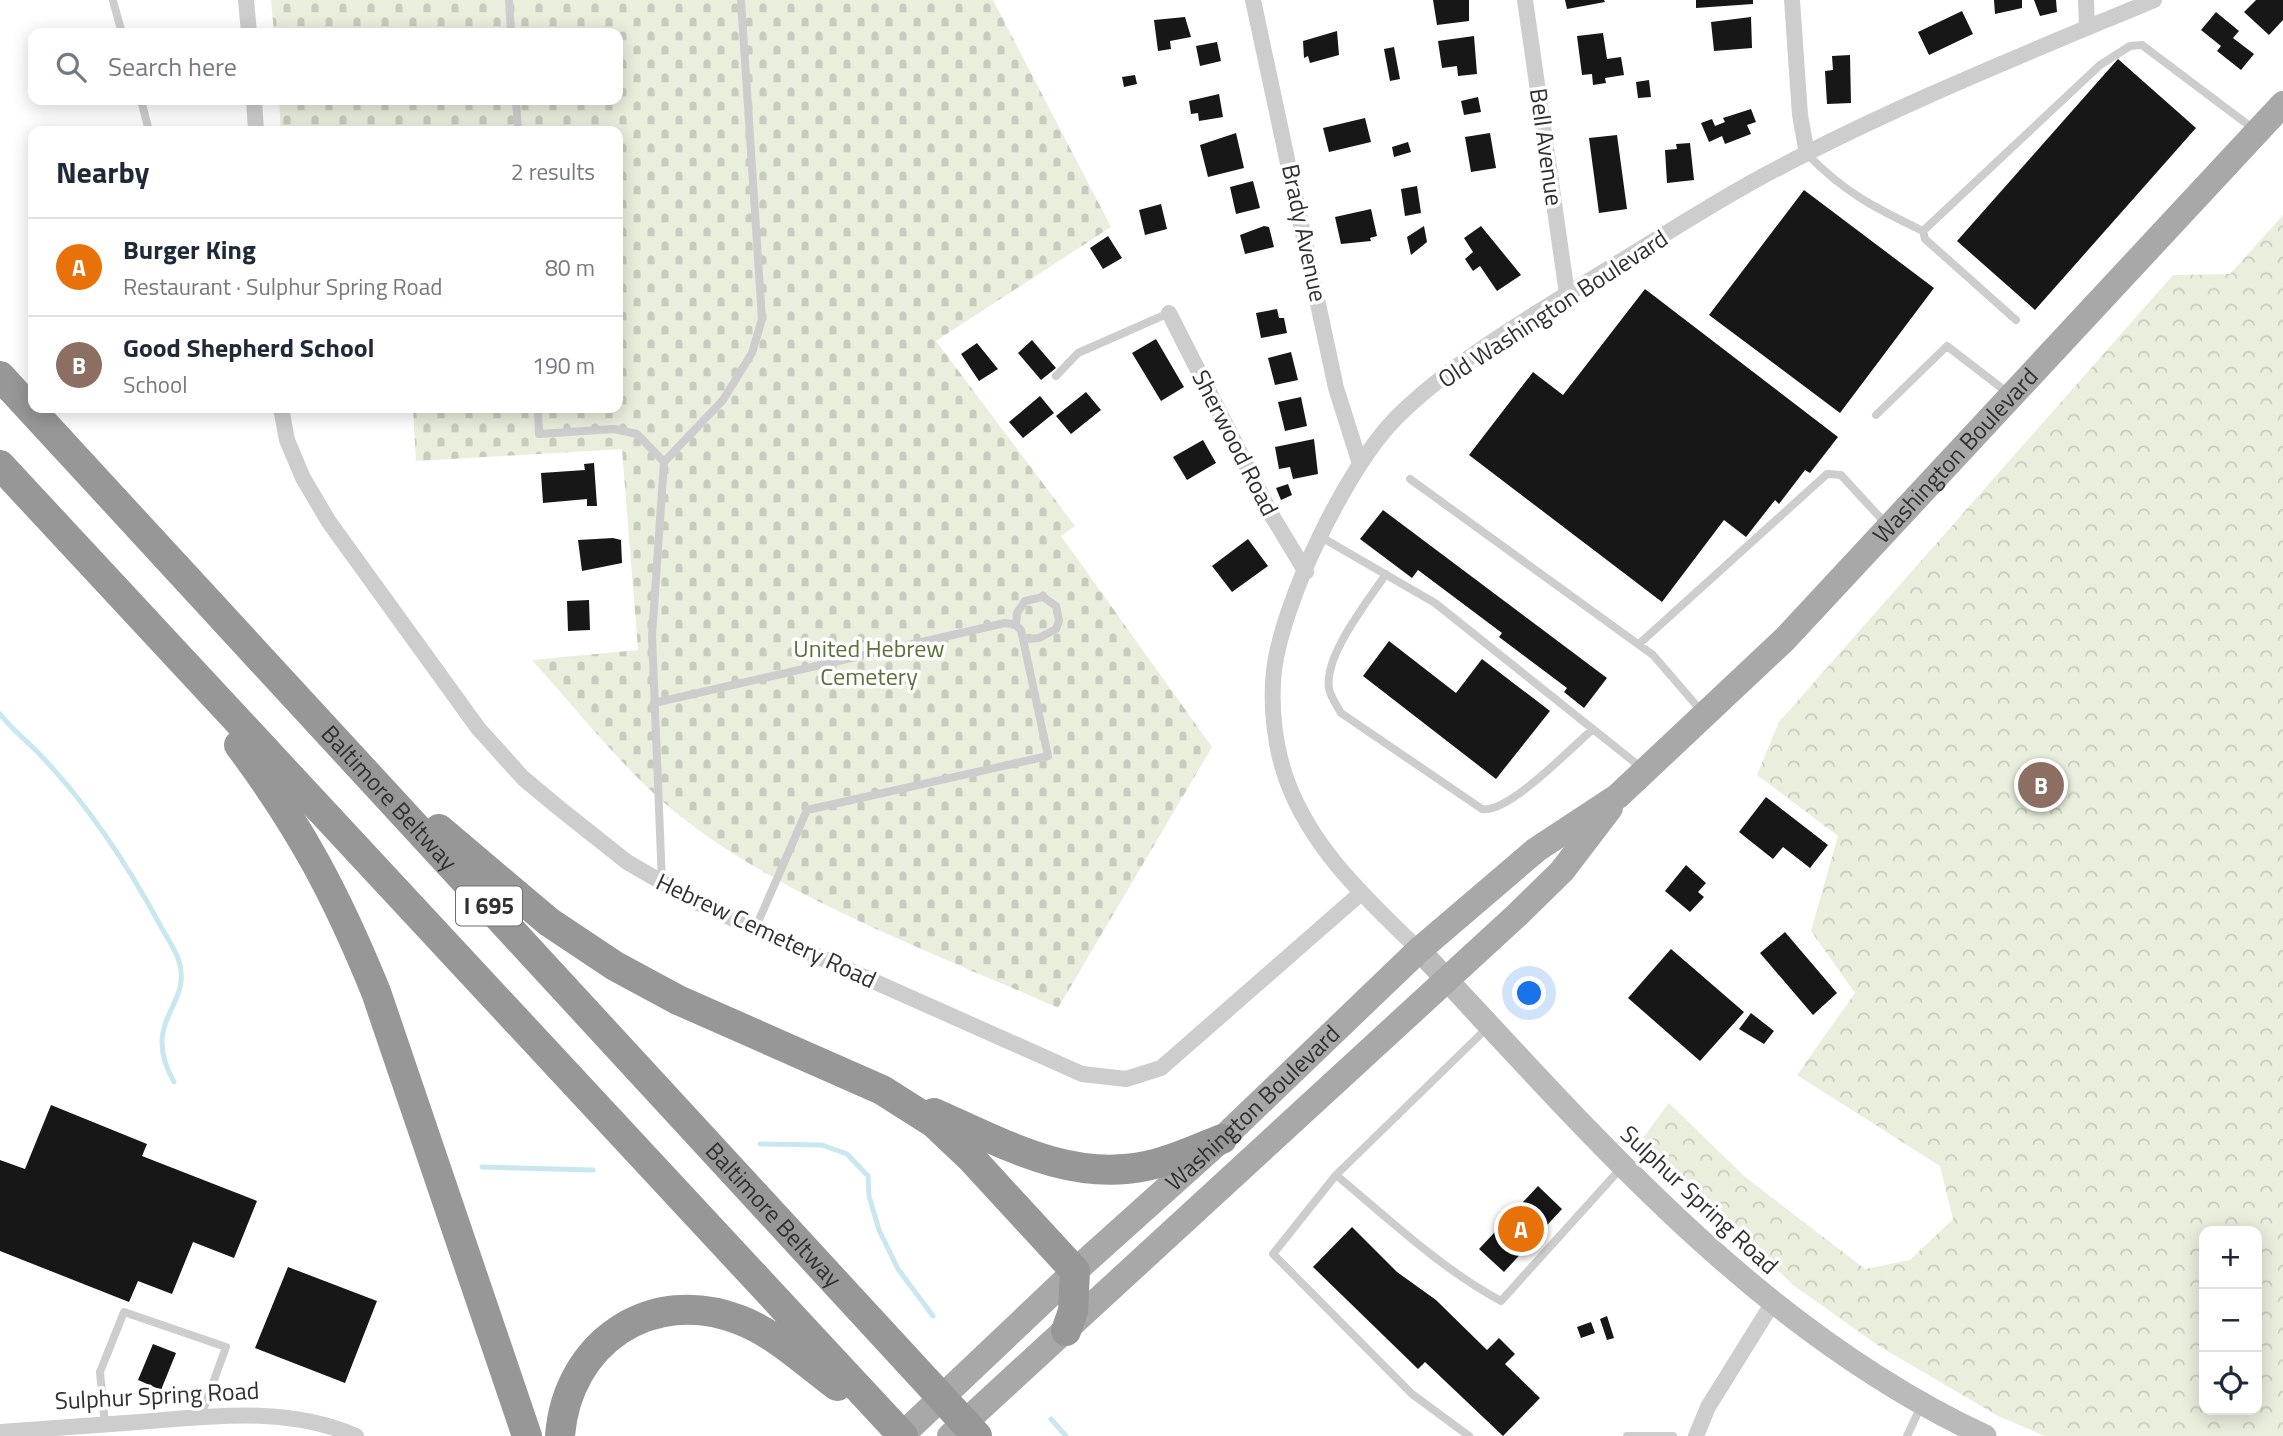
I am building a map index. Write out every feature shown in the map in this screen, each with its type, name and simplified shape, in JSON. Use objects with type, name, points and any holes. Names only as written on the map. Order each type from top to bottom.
[{"type":"highway","name":"Baltimore Beltway","points":[[0,376],[28,407]]},
{"type":"highway","name":"Baltimore Beltway","points":[[34,413],[977,1436]]},
{"type":"highway","name":"I 695","points":[[0,465],[902,1436]]},
{"type":"highway","points":[[146,621],[293,821],[349,927],[376,992],[527,1436]]},
{"type":"highway","points":[[303,708],[490,873],[560,929],[615,965],[678,1000],[1045,1161],[1083,1170],[1115,1171],[1149,1166],[1223,1139]]},
{"type":"highway","points":[[882,1090],[943,1132],[1075,1271],[1073,1311],[1066,1331]]},
{"type":"highway","points":[[560,1436],[567,1397],[588,1358],[622,1326],[676,1309],[709,1311],[768,1333],[902,1436]]},
{"type":"main road","name":"Washington Boulevard","points":[[902,1436],[1075,1271],[1223,1139],[1419,950],[1536,850],[1618,796],[1785,639],[2283,104]]},
{"type":"main road","name":"Washington Boulevard","points":[[950,1436],[1562,871],[1618,796]]},
{"type":"main road","name":"Sulphur Spring Road","points":[[1419,950],[1622,1167],[1706,1248],[1772,1304],[1847,1356],[1978,1435]]},
{"type":"street","points":[[246,0],[249,28]]},
{"type":"street","name":"Brady Avenue","points":[[1254,0],[1336,387],[1360,464]]},
{"type":"street","name":"Bell Avenue","points":[[1525,0],[1567,294]]},
{"type":"street","points":[[1792,0],[1800,114],[1807,154]]},
{"type":"street","points":[[2086,0],[2087,28]]},
{"type":"street","name":"Old Washington Boulevard","points":[[1419,950],[1361,893],[1315,840],[1287,779],[1278,744],[1273,706],[1278,645],[1321,537],[1360,464],[1395,419],[1435,386],[1567,294],[1753,182],[1807,154],[2154,0]]},
{"type":"street","points":[[254,105],[256,126]]},
{"type":"street","name":"Sherwood Road","points":[[1169,313],[1272,516],[1306,572]]},
{"type":"street","name":"Hebrew Cemetery Road","points":[[282,413],[288,440],[303,478],[329,522],[478,728],[523,778],[593,837],[662,885],[755,929],[1073,1070],[1105,1079],[1126,1079],[1161,1068],[1361,893]]},
{"type":"street","points":[[1696,1436],[1708,1407],[1772,1304]]},
{"type":"street","name":"Sulphur Spring Road","points":[[0,1432],[52,1432],[105,1424],[167,1428],[201,1416],[262,1415],[341,1429],[356,1436]]},
{"type":"lane","points":[[509,0],[511,28]]},
{"type":"lane","points":[[662,885],[652,636],[664,462],[723,400],[752,353],[762,319],[741,0]]},
{"type":"lane","points":[[113,1],[121,28]]},
{"type":"lane","points":[[1923,231],[2100,65],[2130,46],[2141,45],[2257,132]]},
{"type":"lane","points":[[142,105],[148,126]]},
{"type":"lane","points":[[516,105],[518,126]]},
{"type":"lane","points":[[1807,154],[1864,204],[1923,231]]},
{"type":"lane","points":[[1923,231],[1925,240],[2016,320]]},
{"type":"lane","points":[[1056,376],[1078,353],[1169,313]]},
{"type":"lane","points":[[1876,415],[1947,346],[2013,397]]},
{"type":"lane","points":[[538,413],[540,434],[614,429],[637,434],[664,462]]},
{"type":"lane","points":[[1639,644],[1827,474],[1841,475],[1891,528]]},
{"type":"lane","points":[[1410,479],[1653,655],[1705,715]]},
{"type":"lane","points":[[1321,537],[1436,603],[1646,771]]},
{"type":"lane","points":[[1386,574],[1348,630],[1331,669],[1329,688],[1341,713],[1482,809],[1491,811],[1510,800],[1594,729]]},
{"type":"lane","points":[[755,929],[807,810],[1048,756],[1025,639],[1016,625],[1017,613],[1025,601],[1042,597],[1056,606],[1059,621],[1056,629],[1039,638],[1025,639]]},
{"type":"lane","points":[[654,703],[1005,623],[1016,625]]},
{"type":"lane","points":[[1469,1436],[1412,1394],[1273,1254],[1336,1175],[1489,1026]]},
{"type":"lane","points":[[1336,1175],[1472,1285],[1501,1301],[1622,1167]]},
{"type":"lane","points":[[105,1424],[100,1372],[124,1312],[226,1347],[201,1416]]},
{"type":"lane","points":[[1907,1436],[1922,1403]]},
{"type":"lane","points":[[1627,1436],[1673,1436]]},
{"type":"green space","name":"United Hebrew Cemetery","points":[[271,0],[993,0],[1111,227],[936,341],[1075,526],[1061,536],[1212,747],[1058,1008],[842,913],[736,855],[689,823],[647,787],[532,660],[638,650],[622,449],[416,461],[413,413],[623,413],[623,126],[281,126],[279,105],[623,105],[623,28],[274,28]]},
{"type":"green space","points":[[2283,215],[2283,1436],[2045,1436],[1998,1416],[1879,1346],[1793,1285],[1642,1139],[1669,1103],[1744,1176],[1865,1269],[1910,1260],[1953,1219],[1940,1166],[1797,1075],[1855,993],[1811,931],[1838,836],[1757,775],[1779,722],[2173,275],[2230,274]]},
{"type":"building","points":[[1433,0],[1469,0],[1469,21],[1437,25]]},
{"type":"building","points":[[1565,0],[1604,0],[1605,2],[1567,9]]},
{"type":"building","points":[[1696,0],[1753,0],[1753,4],[1696,8]]},
{"type":"building","points":[[1994,0],[2022,0],[2022,8],[1995,14]]},
{"type":"building","points":[[2034,0],[2056,0],[2057,12],[2040,16]]},
{"type":"building","points":[[2256,0],[2283,0],[2283,20],[2269,35],[2244,12]]},
{"type":"building","points":[[1962,11],[1973,34],[1929,55],[1918,32]]},
{"type":"building","points":[[2216,12],[2239,31],[2233,38],[2254,54],[2241,70],[2217,51],[2221,46],[2201,30]]},
{"type":"building","points":[[1185,17],[1191,37],[1170,41],[1171,49],[1158,51],[1154,20]]},
{"type":"building","points":[[1751,17],[1752,48],[1714,51],[1711,22]]},
{"type":"building","points":[[1337,31],[1339,55],[1310,63],[1308,56],[1304,58],[1303,41]]},
{"type":"building","points":[[1603,33],[1607,59],[1621,57],[1624,75],[1605,78],[1606,83],[1593,85],[1592,74],[1582,75],[1577,36]]},
{"type":"building","points":[[1474,36],[1477,74],[1458,76],[1457,66],[1442,68],[1438,41]]},
{"type":"building","points":[[1217,42],[1221,61],[1200,66],[1196,46]]},
{"type":"building","points":[[1394,47],[1400,79],[1390,81],[1384,49]]},
{"type":"building","points":[[1850,55],[1851,103],[1827,104],[1825,71],[1833,70],[1832,56]]},
{"type":"building","points":[[2118,59],[2196,128],[2035,310],[1957,241]]},
{"type":"building","points":[[1135,75],[1137,84],[1124,87],[1122,77]]},
{"type":"building","points":[[1649,80],[1651,97],[1638,98],[1636,82]]},
{"type":"building","points":[[1219,94],[1223,117],[1199,121],[1198,113],[1191,114],[1189,101]]},
{"type":"building","points":[[1478,97],[1481,112],[1464,115],[1461,101]]},
{"type":"building","points":[[1751,109],[1756,122],[1747,125],[1751,134],[1725,144],[1722,136],[1709,142],[1701,123],[1712,119],[1715,126],[1725,122],[1723,118]]},
{"type":"building","points":[[1365,118],[1371,142],[1329,152],[1323,128]]},
{"type":"building","points":[[1236,133],[1244,168],[1208,177],[1200,145]]},
{"type":"building","points":[[1490,133],[1496,168],[1471,172],[1465,137]]},
{"type":"building","points":[[1617,135],[1627,209],[1599,213],[1589,138]]},
{"type":"building","points":[[1408,142],[1411,152],[1394,157],[1392,147]]},
{"type":"building","points":[[1690,143],[1694,180],[1667,183],[1665,150],[1677,149],[1676,144]]},
{"type":"building","points":[[1253,181],[1260,208],[1236,214],[1230,187]]},
{"type":"building","points":[[1417,186],[1421,213],[1405,216],[1401,189]]},
{"type":"building","points":[[1804,190],[1934,288],[1840,413],[1709,315]]},
{"type":"building","points":[[1161,204],[1167,229],[1145,235],[1139,210]]},
{"type":"building","points":[[1371,209],[1377,236],[1370,238],[1371,241],[1341,244],[1335,217]]},
{"type":"building","points":[[1264,226],[1269,227],[1274,247],[1245,254],[1240,235]]},
{"type":"building","points":[[1424,226],[1427,242],[1411,255],[1407,237]]},
{"type":"building","points":[[1481,226],[1521,275],[1497,291],[1480,266],[1473,271],[1465,259],[1473,252],[1464,238]]},
{"type":"building","points":[[1108,236],[1122,258],[1103,269],[1090,248]]},
{"type":"building","points":[[1645,289],[1838,437],[1810,473],[1805,470],[1779,504],[1775,500],[1746,537],[1724,520],[1662,602],[1469,455],[1533,372],[1563,395]]},
{"type":"building","points":[[1277,309],[1279,318],[1284,318],[1287,333],[1261,338],[1256,313]]},
{"type":"building","points":[[1156,339],[1184,387],[1161,401],[1132,353]]},
{"type":"building","points":[[1032,340],[1056,368],[1041,380],[1018,353]]},
{"type":"building","points":[[977,343],[998,369],[979,381],[961,354]]},
{"type":"building","points":[[1291,352],[1298,380],[1275,385],[1268,358]]},
{"type":"building","points":[[1086,392],[1101,410],[1071,434],[1056,416]]},
{"type":"building","points":[[1040,396],[1054,413],[1023,438],[1009,422]]},
{"type":"building","points":[[1301,397],[1307,426],[1285,431],[1278,402]]},
{"type":"building","points":[[1314,439],[1318,474],[1293,479],[1290,467],[1279,469],[1275,447]]},
{"type":"building","points":[[1203,440],[1216,463],[1187,480],[1173,457]]},
{"type":"building","points":[[594,463],[597,506],[587,506],[587,499],[543,503],[541,473],[585,470],[584,464]]},
{"type":"building","points":[[1288,484],[1292,495],[1281,500],[1276,488]]},
{"type":"building","points":[[1383,510],[1607,678],[1584,708],[1564,692],[1567,688],[1499,637],[1502,633],[1418,570],[1412,578],[1360,539]]},
{"type":"building","points":[[1248,539],[1268,566],[1232,592],[1212,566]]},
{"type":"building","points":[[578,540],[621,540],[622,563],[582,571]]},
{"type":"building","points":[[589,600],[590,630],[568,631],[567,601]]},
{"type":"building","points":[[1389,641],[1456,693],[1482,659],[1550,711],[1496,779],[1363,676]]},
{"type":"building","points":[[1766,797],[1828,845],[1810,868],[1783,847],[1773,859],[1739,832]]},
{"type":"building","points":[[1686,865],[1706,883],[1698,892],[1704,897],[1690,912],[1665,891]]},
{"type":"building","points":[[1785,932],[1837,993],[1813,1015],[1760,953]]},
{"type":"building","points":[[1671,949],[1744,1012],[1700,1061],[1628,998]]},
{"type":"building","points":[[1751,1013],[1774,1031],[1764,1044],[1739,1029]]},
{"type":"building","points":[[51,1105],[147,1144],[142,1156],[257,1201],[234,1258],[193,1242],[172,1294],[138,1281],[129,1302],[0,1251],[0,1160],[25,1169]]},
{"type":"building","points":[[1538,1186],[1562,1209],[1504,1272],[1479,1249]]},
{"type":"building","points":[[1352,1227],[1397,1272],[1436,1300],[1487,1350],[1499,1338],[1515,1354],[1505,1364],[1540,1398],[1503,1436],[1425,1362],[1418,1369],[1313,1267]]},
{"type":"building","points":[[288,1267],[377,1301],[345,1383],[255,1348]]},
{"type":"building","points":[[1607,1316],[1614,1338],[1607,1340],[1600,1319]]},
{"type":"building","points":[[1591,1322],[1595,1333],[1581,1338],[1577,1327]]},
{"type":"building","points":[[153,1344],[176,1353],[161,1390],[138,1380]]},
{"type":"waterway","points":[[0,714],[40,754],[92,817],[134,880],[175,951],[181,977],[179,990],[164,1028],[162,1043],[165,1061],[174,1082]]},
{"type":"waterway","points":[[760,1144],[822,1145],[847,1154],[868,1176],[869,1196],[879,1230],[898,1269],[933,1316]]},
{"type":"waterway","points":[[482,1167],[593,1170]]},
{"type":"waterway","points":[[1051,1419],[1066,1436]]},
{"type":"place","name":"Good Shepherd School","points":[[2041,785]]},
{"type":"place","name":"Burger King","points":[[1521,1229]]}]
